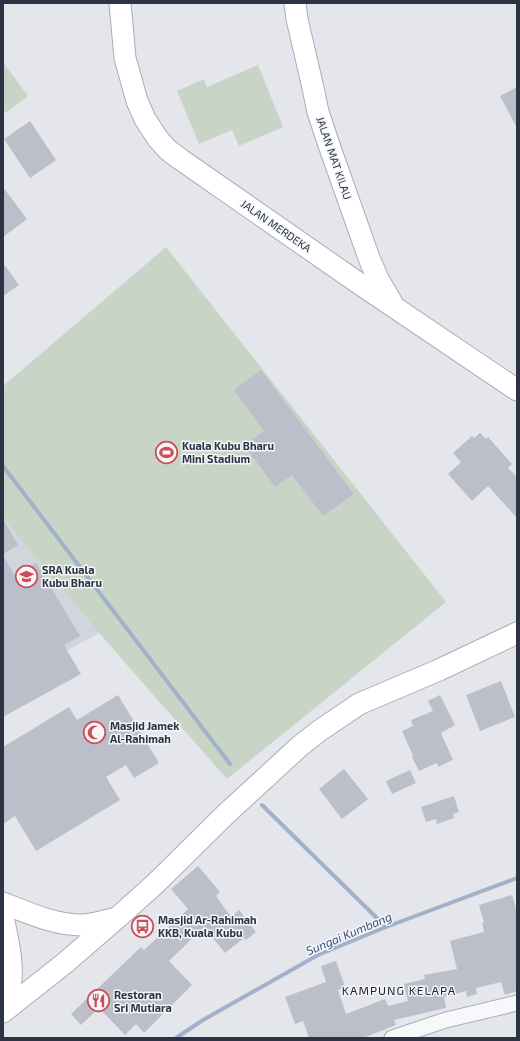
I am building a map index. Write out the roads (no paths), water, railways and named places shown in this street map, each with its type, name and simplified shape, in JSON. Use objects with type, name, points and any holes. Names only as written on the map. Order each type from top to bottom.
[{"type":"street","name":"JALAN MERDEKA","points":[[120,3],[125,58],[137,101],[145,119],[158,139],[168,150],[354,280],[517,390]]},
{"type":"street","name":"JALAN MAT KILAU","points":[[295,3],[297,19],[318,112],[369,258],[378,279],[395,307]]},
{"type":"street","points":[[354,280],[369,258]]},
{"type":"street","points":[[3,1012],[65,963],[117,918],[155,884],[227,813],[300,746],[319,731],[359,704],[439,670],[517,633]]},
{"type":"street","points":[[3,903],[37,916],[71,924],[101,922],[117,918]]},
{"type":"street","points":[[3,917],[11,966],[10,988],[3,1012]]},
{"type":"street","points":[[392,1038],[446,1020],[517,1003]]},
{"type":"waterway","points":[[3,466],[230,764]]},
{"type":"waterway","points":[[262,805],[386,927]]},
{"type":"waterway","name":"Sungai Kumbang","points":[[176,1038],[203,1020],[318,955],[386,927],[517,878]]},
{"type":"place","name":"Kuala Kubu Bharu Mini Stadium","points":[[166,452]]},
{"type":"place","name":"SRA Kuala Kubu Bharu","points":[[27,576]]},
{"type":"place","name":"Masjid Jamek Al-Rahimah","points":[[94,732]]},
{"type":"place","name":"Masjid Ar-Rahimah KKB, Kuala Kubu","points":[[142,926]]},
{"type":"place","name":"Restoran Sri Mutiara","points":[[99,1001]]},
{"type":"district","name":"KAMPUNG KELAPA","points":[[399,991]]}]
